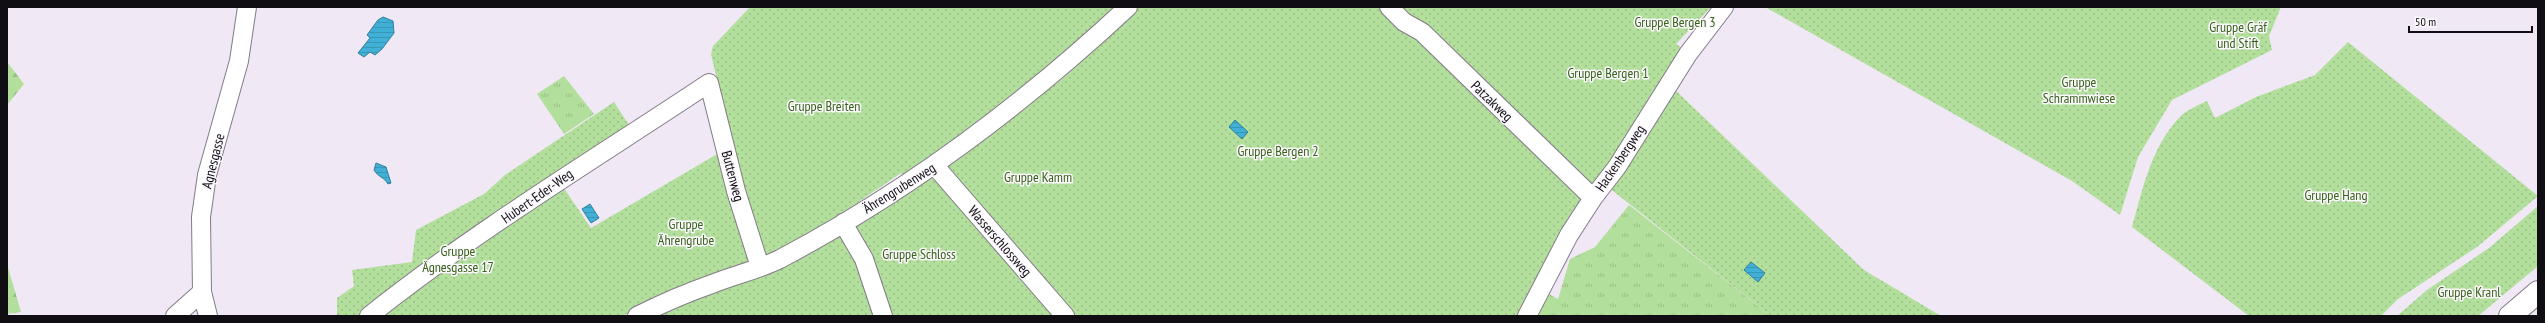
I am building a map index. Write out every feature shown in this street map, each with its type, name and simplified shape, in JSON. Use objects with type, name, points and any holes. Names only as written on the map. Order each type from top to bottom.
[{"type":"main road","points":[[2510,316],[2538,292]]},
{"type":"street","name":"Agnesgasse","points":[[208,316],[202,292],[200,256],[203,204],[208,175],[239,61],[247,7]]},
{"type":"street","name":"Ährengrubenweg","points":[[637,316],[689,292],[778,260],[843,223],[935,166],[1077,54],[1128,7]]},
{"type":"street","name":"Patzakweg","points":[[1390,7],[1404,22],[1422,32],[1593,198]]},
{"type":"street","name":"Hackenbergweg","points":[[1526,316],[1569,234],[1593,198],[1617,167],[1688,54],[1724,7]]},
{"type":"street","name":"Buttenweg","points":[[709,83],[736,191],[760,267]]},
{"type":"street","name":"Hubert-Eder-Weg","points":[[369,316],[423,273],[471,240],[574,170],[709,83]]},
{"type":"street","name":"Wasserschlossweg","points":[[935,166],[1065,316]]},
{"type":"street","points":[[843,223],[864,259],[883,316]]},
{"type":"street","points":[[174,316],[202,292]]},
{"type":"green space","name":"Gruppe Breiten","points":[[750,7],[1121,7],[992,114],[904,176],[901,173],[790,249],[764,256],[745,200],[711,54],[713,46]]},
{"type":"green space","points":[[1138,7],[1711,7],[1676,44],[1683,49],[1672,87],[1864,270],[1941,316],[1771,316],[1608,187],[1520,316],[1073,316],[944,164],[1053,79],[1056,84],[1078,65],[1077,60]]},
{"type":"green space","name":"Gruppe Schrammwiese","points":[[1765,7],[2281,7],[2269,36],[2272,50],[2172,100],[2138,157],[2120,215],[2072,181]]},
{"type":"green space","name":"Gruppe Hang","points":[[2348,42],[2538,196],[2477,247],[2398,299],[2381,316],[2249,316],[2132,227],[2150,167],[2163,139],[2182,115],[2188,111],[2207,101],[2215,118],[2256,97],[2315,75]]},
{"type":"green space","points":[[7,62],[24,84],[7,105]]},
{"type":"green space","points":[[564,76],[594,114],[564,134],[537,94]]},
{"type":"green space","points":[[614,102],[631,128],[561,184],[591,228],[719,153],[751,263],[720,273],[622,316],[337,316],[337,298],[354,286],[352,270],[412,262],[416,230],[484,194],[505,175]]},
{"type":"green space","name":"Gruppe Schloss","points":[[927,177],[936,180],[1055,316],[654,316]]},
{"type":"green space","points":[[1629,205],[1771,316],[1532,316],[1544,291],[1558,299],[1570,259],[1595,247]]},
{"type":"green space","name":"Gruppe Kranl","points":[[2538,206],[2538,266],[2478,316],[2397,316],[2427,290],[2489,248]]},
{"type":"green space","points":[[7,264],[21,312],[7,314]]},
{"type":"water","points":[[383,17],[393,21],[394,33],[382,49],[375,55],[370,52],[364,57],[358,53],[370,38],[367,35],[378,20]]},
{"type":"water","points":[[1235,120],[1248,132],[1242,139],[1229,127]]},
{"type":"water","points":[[376,163],[386,167],[391,183],[388,184],[374,170]]},
{"type":"water","points":[[590,204],[599,218],[591,223],[582,209]]},
{"type":"water","points":[[1751,262],[1765,273],[1758,282],[1744,270]]},
{"type":"park label","name":"Gruppe Bergen 3","points":[[1675,22]]},
{"type":"park label","name":"Gruppe Gräf und Stift","points":[[2238,36]]},
{"type":"park label","name":"Gruppe Bergen 1","points":[[1608,73]]},
{"type":"park label","name":"Gruppe Bergen 2","points":[[1278,151]]},
{"type":"park label","name":"Gruppe Kamm","points":[[1038,177]]},
{"type":"park label","name":"Gruppe Ährengrube","points":[[686,232]]},
{"type":"park label","name":"Gruppe Ägnesgasse 17","points":[[458,260]]}]
